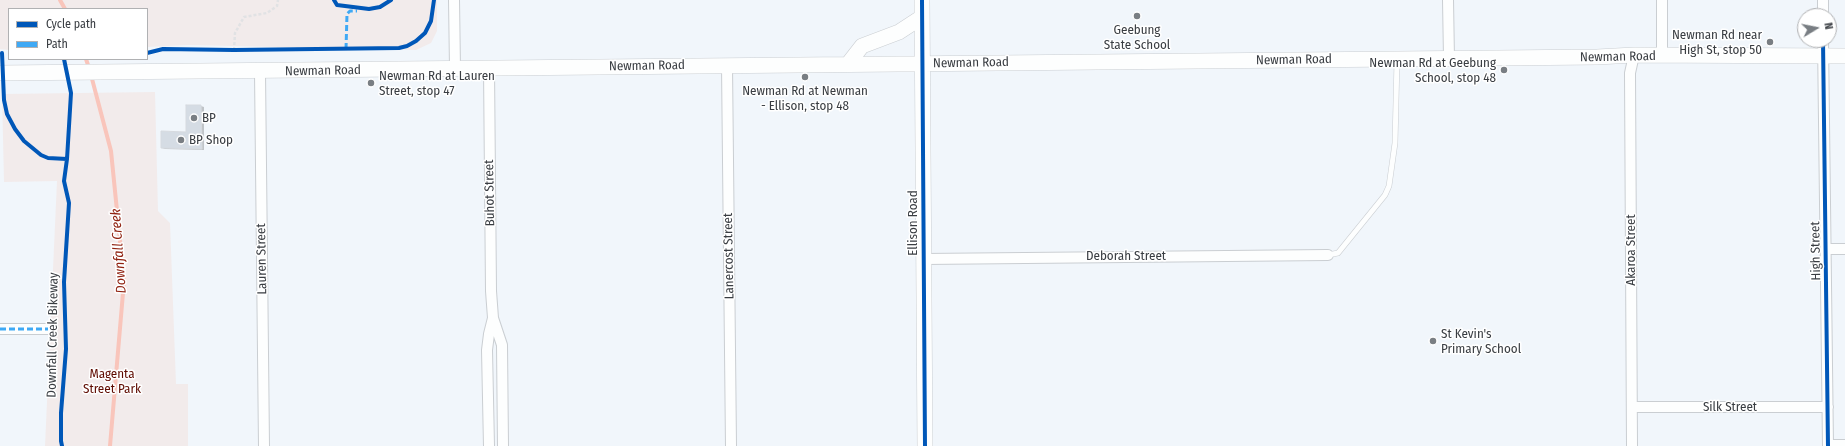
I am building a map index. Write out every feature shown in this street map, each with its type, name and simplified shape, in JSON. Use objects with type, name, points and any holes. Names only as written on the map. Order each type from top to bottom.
[{"type":"main road","name":"Ellison Road","points":[[922,0],[925,446]]},
{"type":"main road","points":[[848,64],[862,46],[899,32],[922,17]]},
{"type":"main road","name":"Newman Road","points":[[0,73],[260,72],[455,68],[1634,56],[1845,56]]},
{"type":"street","points":[[454,0],[455,68]]},
{"type":"street","points":[[1448,0],[1449,58]]},
{"type":"street","points":[[1662,0],[1662,56]]},
{"type":"street","name":"High Street","points":[[1823,48],[1828,446]]},
{"type":"street","name":"Akaroa Street","points":[[1632,446],[1630,72],[1634,56]]},
{"type":"street","name":"Lanercost Street","points":[[727,65],[731,446]]},
{"type":"street","name":"Buhot Street","points":[[489,68],[491,291],[493,318],[502,345],[503,446]]},
{"type":"street","name":"Lauren Street","points":[[260,72],[264,446]]},
{"type":"street","points":[[1826,249],[1845,249]]},
{"type":"street","name":"Deborah Street","points":[[924,259],[1328,255]]},
{"type":"street","name":"Buhot Street","points":[[489,446],[488,350],[489,334],[493,318]]},
{"type":"street","points":[[0,329],[48,329]]},
{"type":"street","name":"Silk Street","points":[[1632,406],[1828,407]]},
{"type":"street","points":[[1828,446],[1845,445]]},
{"type":"lane","points":[[1328,255],[1338,253],[1385,194],[1389,186],[1395,143],[1396,59]]},
{"type":"path","points":[[234,50],[235,33],[244,17],[267,13],[277,6],[278,0]]},
{"type":"path","points":[[226,50],[242,50]]},
{"type":"green space","points":[[0,0],[437,0],[437,31],[431,43],[416,50],[188,45],[148,47],[148,8],[8,8],[8,50],[0,49]]},
{"type":"green space","name":"Magenta Street Park","points":[[155,92],[158,211],[170,223],[176,384],[188,384],[188,446],[45,446],[57,181],[4,182],[2,94]]},
{"type":"building","name":"BP Shop","points":[[186,105],[201,105],[202,149],[161,148],[161,131],[186,132]]},
{"type":"waterway","name":"Downfall Creek","points":[[60,0],[64,8]]},
{"type":"waterway","name":"Downfall Creek","points":[[86,60],[89,68]]},
{"type":"waterway","name":"Downfall Creek","points":[[91,75],[111,151],[124,281],[110,446]]},
{"type":"marked path","points":[[346,49],[347,14],[350,11],[357,11]]},
{"type":"marked path","points":[[0,329],[48,329]]},
{"type":"cycle path","points":[[334,0],[337,5],[369,9],[380,7],[391,0]]},
{"type":"cycle path","points":[[148,53],[163,49],[234,50],[399,48],[416,41],[425,33],[431,21],[434,0]]},
{"type":"cycle path","points":[[922,0],[925,446]]},
{"type":"cycle path","points":[[1823,48],[1828,446]]},
{"type":"cycle path","points":[[2,53],[4,100],[7,114],[15,129],[24,141],[41,155],[48,158],[67,159]]},
{"type":"cycle path","name":"Downfall Creek Bikeway","points":[[62,446],[61,413],[66,349],[64,282],[69,203],[64,181],[67,159],[71,93],[64,60]]},
{"type":"place","name":"Geebung State School","points":[[1137,16]]},
{"type":"place","name":"Newman Rd near High St, stop 50","points":[[1770,42]]},
{"type":"place","name":"Newman Rd at Geebung School, stop 48","points":[[1504,70]]},
{"type":"place","name":"Newman Rd at Newman - Ellison, stop 48","points":[[805,77]]},
{"type":"place","name":"Newman Rd at Lauren Street, stop 47","points":[[371,83]]},
{"type":"place","name":"BP","points":[[194,118]]},
{"type":"place","name":"BP Shop","points":[[181,140]]},
{"type":"place","name":"St Kevin's Primary School","points":[[1433,341]]}]
